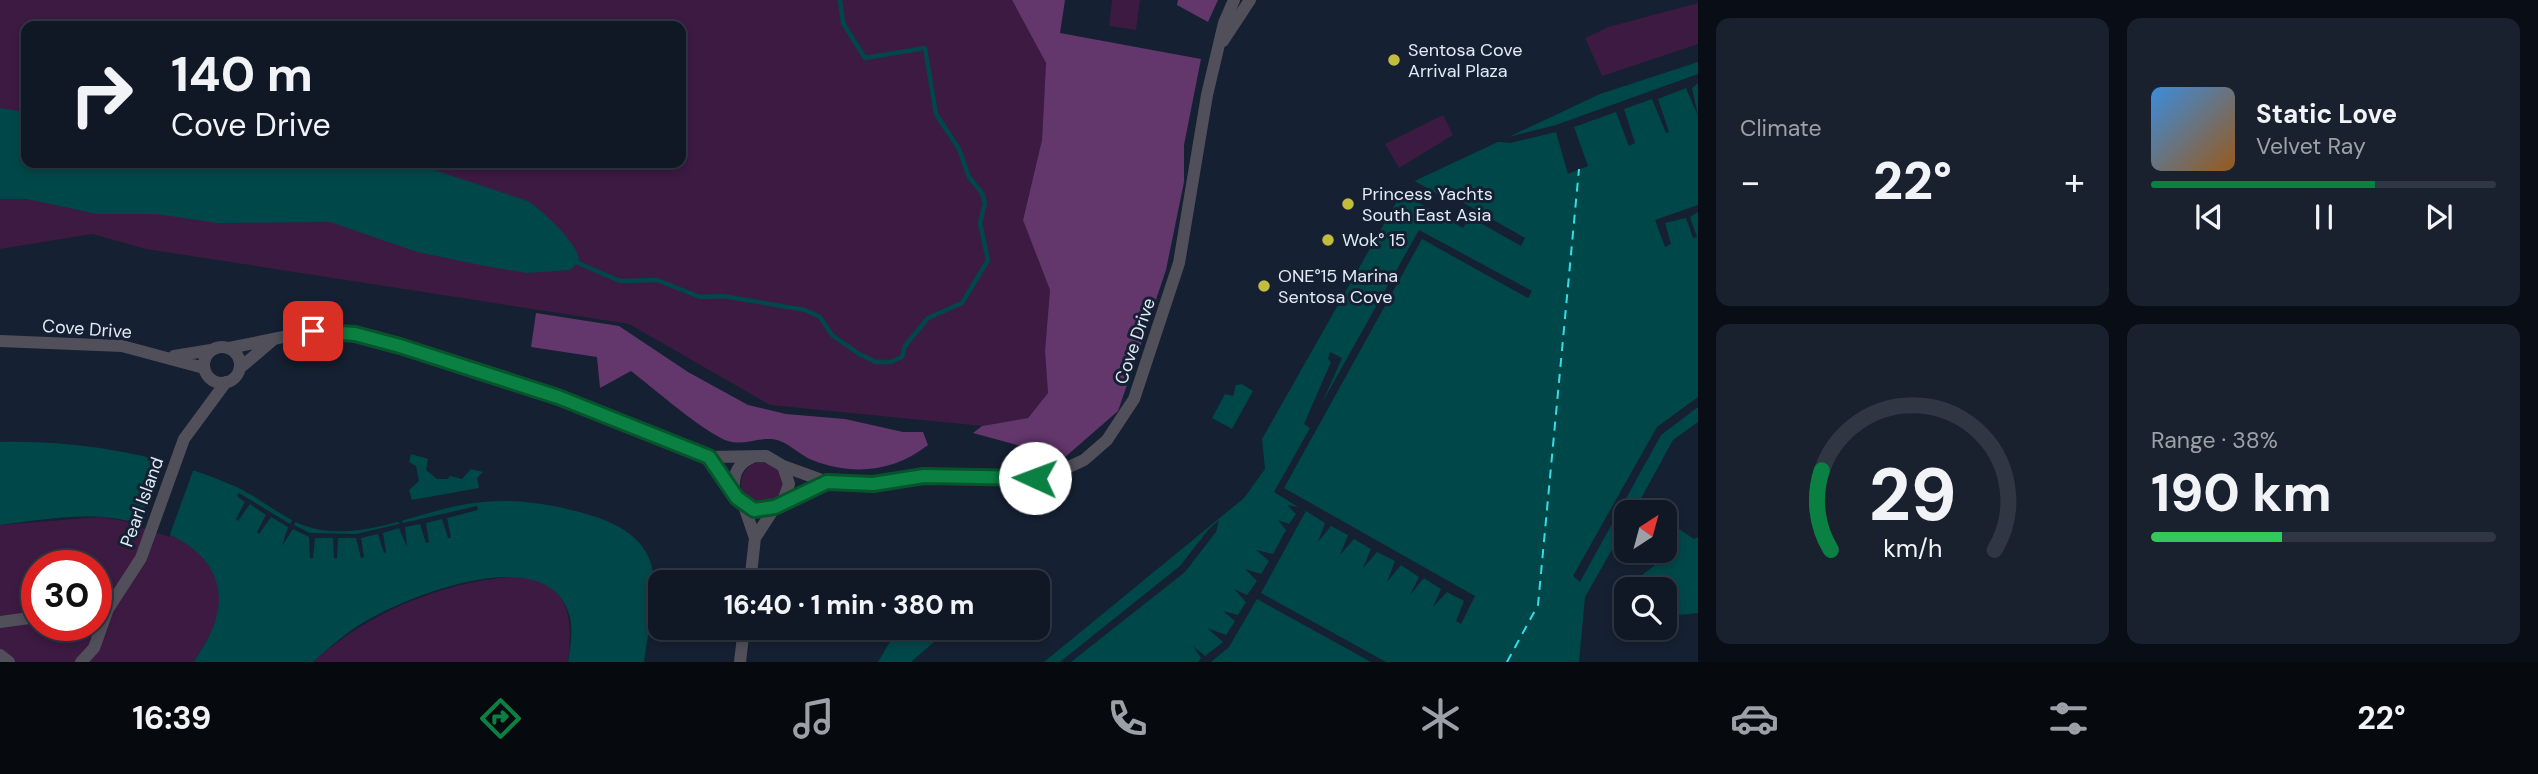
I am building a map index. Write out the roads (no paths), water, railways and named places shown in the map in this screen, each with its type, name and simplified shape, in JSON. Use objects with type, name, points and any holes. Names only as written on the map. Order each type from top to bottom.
[{"type":"street","name":"Cove Drive","points":[[229,348],[313,331],[355,334],[558,397],[709,457],[766,456],[783,466],[827,482],[873,484],[924,476],[1035,478],[1058,472],[1084,460],[1107,440],[1135,399],[1179,263],[1207,95],[1224,23],[1234,0]]},
{"type":"street","name":"Cove Drive","points":[[1220,44],[1250,0]]},
{"type":"street","name":"Cove Drive","points":[[240,368],[273,340]]},
{"type":"street","name":"Cove Drive","points":[[0,341],[94,343],[170,357],[205,371]]},
{"type":"street","points":[[205,371],[215,381],[226,382],[238,375],[238,356],[229,348],[211,350],[204,362],[206,407]]},
{"type":"street","name":"Cove Drive","points":[[170,357],[211,350]]},
{"type":"street","name":"Pearl Island","points":[[112,597],[141,558],[184,439],[226,382]]},
{"type":"street","points":[[734,489],[733,481],[741,464],[757,456]]},
{"type":"street","points":[[709,457],[744,506],[755,538],[751,570]]},
{"type":"street","points":[[755,538],[779,504],[789,484],[783,466]]},
{"type":"street","name":"Cove Drive","points":[[744,506],[754,510],[779,504],[827,482]]},
{"type":"street","points":[[0,622],[21,619]]},
{"type":"street","points":[[740,662],[743,640]]},
{"type":"street","name":"Pearl Island","points":[[81,662],[94,648],[95,641]]},
{"type":"street","points":[[0,655],[9,662]]},
{"type":"waterway","points":[[578,263],[620,281],[657,280],[700,297],[723,296],[805,310],[820,317],[832,335],[876,362],[891,362],[902,357],[905,346],[928,318],[962,303],[988,260],[980,223],[985,203],[982,193],[969,177],[959,149],[936,114],[925,48],[865,58],[843,23],[840,0]]},
{"type":"place","name":"Sentosa Cove Arrival Plaza","points":[[1394,60]]},
{"type":"place","name":"Princess Yachts South East Asia","points":[[1348,204]]},
{"type":"place","name":"Wok° 15","points":[[1328,240]]},
{"type":"place","name":"ONE°15 Marina Sentosa Cove","points":[[1264,286]]}]
